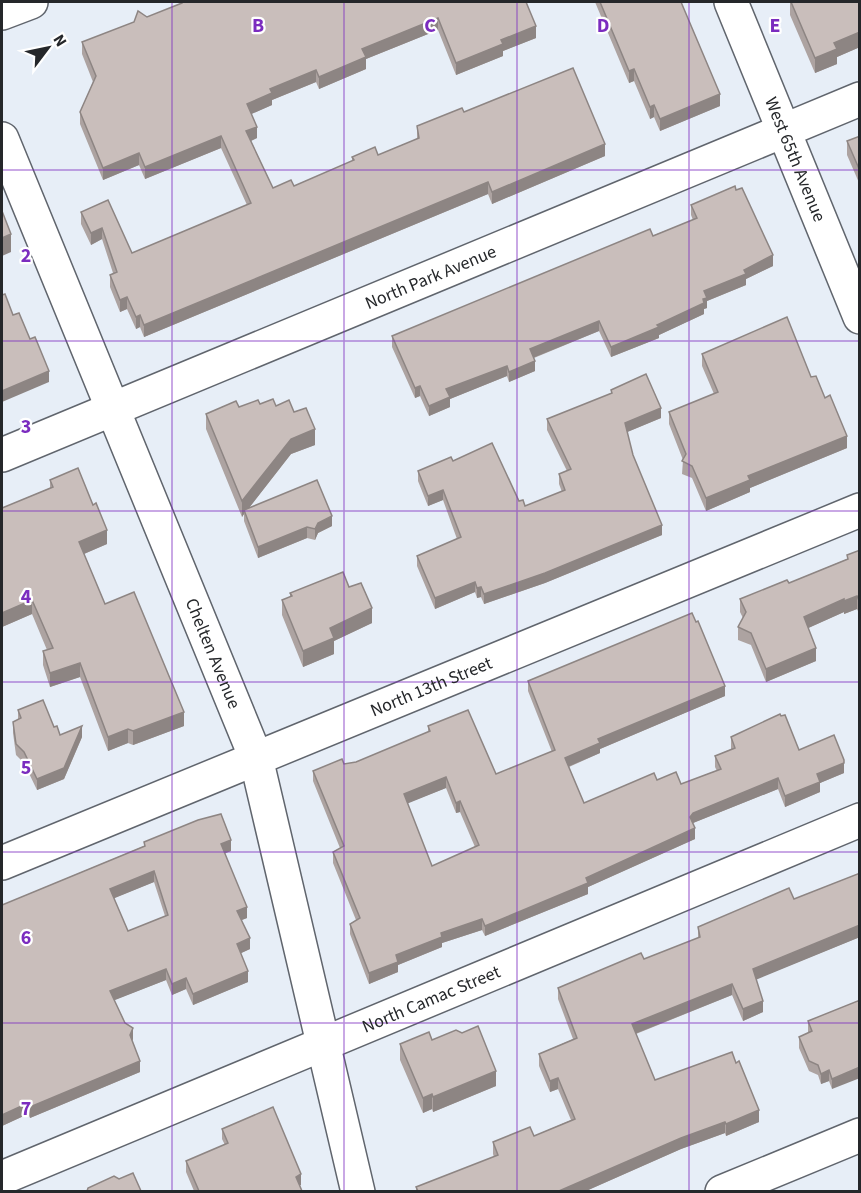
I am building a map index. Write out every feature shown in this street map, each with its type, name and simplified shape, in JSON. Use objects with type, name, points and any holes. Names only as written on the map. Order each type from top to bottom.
[{"type":"street","points":[[2,13],[31,2]]},
{"type":"street","name":"West 65th Avenue","points":[[731,2],[860,317]]},
{"type":"street","name":"North Park Avenue","points":[[2,455],[860,99]]},
{"type":"street","name":"Chelten Avenue","points":[[2,139],[99,379],[114,408],[255,758],[358,1191]]},
{"type":"street","name":"North 13th Street","points":[[2,863],[860,510]]},
{"type":"street","name":"North Camac Street","points":[[2,1178],[860,820]]},
{"type":"street","points":[[722,1191],[860,1135]]},
{"type":"building","points":[[183,2],[526,2],[536,26],[501,40],[503,44],[456,63],[438,18],[362,49],[366,57],[319,77],[316,70],[270,89],[272,93],[247,104],[257,127],[246,131],[273,188],[291,180],[294,186],[354,160],[352,157],[375,147],[378,155],[419,138],[417,126],[462,108],[464,112],[573,68],[605,144],[492,192],[488,182],[144,325],[140,315],[136,317],[127,297],[120,300],[110,275],[117,272],[102,228],[91,233],[81,212],[108,200],[132,253],[251,203],[221,136],[145,167],[139,153],[103,168],[80,112],[96,76],[82,42],[134,22],[138,11],[147,17]]},
{"type":"building","points":[[600,2],[681,2],[720,94],[660,119],[654,105],[650,107],[634,69],[629,71]]},
{"type":"building","points":[[791,2],[860,2],[860,32],[834,43],[837,49],[815,58]]},
{"type":"building","points":[[860,136],[860,171],[847,141]]},
{"type":"building","points":[[735,186],[736,190],[742,188],[773,255],[744,270],[746,274],[704,291],[707,298],[703,299],[704,303],[657,325],[659,327],[611,347],[599,321],[530,349],[535,361],[509,372],[507,366],[446,389],[450,397],[429,406],[420,386],[415,388],[392,336],[650,229],[653,236],[697,218],[691,205]]},
{"type":"building","points":[[2,211],[11,234],[2,238]]},
{"type":"building","points":[[5,294],[13,315],[19,313],[30,339],[35,337],[49,371],[2,391],[2,295]]},
{"type":"building","points":[[787,317],[811,377],[816,376],[825,398],[830,395],[847,436],[748,476],[750,480],[706,498],[692,466],[682,461],[686,454],[669,412],[718,392],[702,354]]},
{"type":"building","points":[[646,374],[661,408],[625,423],[633,455],[662,525],[545,573],[484,594],[481,587],[477,588],[475,582],[435,598],[417,556],[461,537],[443,490],[428,496],[418,471],[451,457],[453,461],[492,443],[519,501],[523,500],[525,506],[565,490],[559,474],[571,469],[547,419],[612,393],[611,390]]},
{"type":"building","points":[[273,399],[276,406],[289,400],[294,412],[306,408],[315,429],[291,439],[242,501],[206,414],[236,401],[239,407],[258,400],[260,404]]},
{"type":"building","points":[[78,468],[93,505],[96,503],[107,530],[79,542],[105,604],[134,592],[184,712],[133,731],[128,729],[108,737],[80,663],[50,673],[43,651],[53,648],[32,600],[2,613],[2,508],[53,487],[50,480]]},
{"type":"building","points":[[317,480],[332,516],[318,523],[315,529],[307,527],[258,547],[244,510]]},
{"type":"building","points":[[860,550],[860,603],[857,596],[844,601],[844,599],[804,617],[816,648],[766,669],[751,633],[738,627],[746,612],[740,599],[787,580],[789,583],[848,559],[847,555]]},
{"type":"building","points":[[343,572],[349,587],[361,583],[372,608],[330,628],[334,638],[303,651],[282,600],[292,596],[290,593]]},
{"type":"building","points":[[692,613],[696,622],[698,621],[725,686],[598,739],[600,743],[565,758],[584,803],[654,773],[657,780],[676,772],[681,784],[721,769],[715,756],[735,748],[731,737],[780,714],[785,715],[799,750],[834,735],[844,763],[817,774],[820,782],[785,796],[778,778],[693,813],[690,817],[695,828],[586,878],[588,883],[485,926],[482,919],[441,933],[442,937],[396,955],[398,962],[369,973],[350,924],[360,918],[333,852],[344,846],[313,771],[342,759],[344,764],[356,762],[430,731],[428,726],[468,710],[496,774],[555,750],[528,681]],"holes":[[[446,777],[456,803],[460,801],[479,845],[432,866],[404,794]]]},
{"type":"building","points":[[43,700],[54,727],[57,726],[60,735],[82,726],[64,768],[37,779],[24,752],[16,744],[13,722],[21,718],[18,710]]},
{"type":"building","points":[[221,814],[231,840],[221,844],[247,907],[237,911],[250,938],[237,944],[248,971],[193,994],[186,978],[172,984],[166,969],[110,991],[125,1023],[133,1028],[130,1035],[140,1061],[30,1107],[28,1103],[2,1115],[2,905],[145,846],[144,842],[198,820]],"holes":[[[154,871],[168,915],[128,931],[110,889]]]},
{"type":"building","points":[[860,873],[860,925],[753,969],[763,1001],[743,1009],[732,984],[632,1024],[655,1080],[732,1052],[736,1063],[739,1061],[759,1110],[726,1124],[725,1122],[681,1138],[559,1191],[418,1191],[416,1187],[498,1155],[493,1142],[530,1127],[534,1136],[575,1119],[558,1078],[550,1081],[539,1054],[577,1038],[558,988],[641,953],[644,959],[700,937],[698,927],[789,888],[794,899]]},
{"type":"building","points":[[860,1000],[860,1067],[832,1079],[829,1070],[821,1074],[818,1065],[809,1061],[799,1037],[812,1031],[808,1021]]},
{"type":"building","points":[[478,1026],[496,1071],[433,1097],[432,1094],[423,1098],[400,1044],[429,1032],[432,1040],[456,1030],[462,1033]]},
{"type":"building","points":[[273,1107],[301,1174],[296,1177],[302,1191],[199,1191],[186,1161],[228,1143],[222,1129]]},
{"type":"building","points":[[133,1173],[141,1191],[87,1191],[88,1188],[114,1176],[119,1179]]}]
